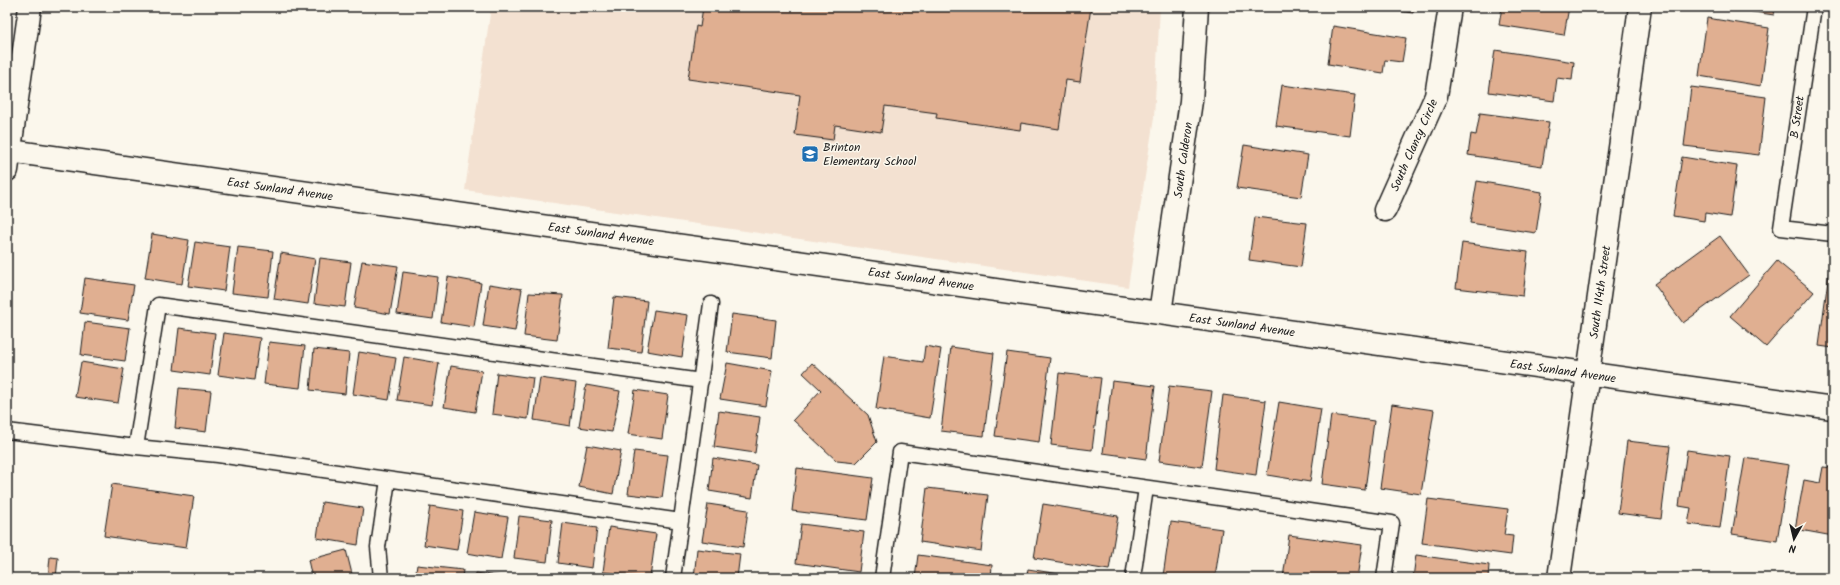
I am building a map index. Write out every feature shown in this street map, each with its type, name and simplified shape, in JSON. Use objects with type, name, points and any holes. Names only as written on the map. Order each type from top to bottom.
[{"type":"street","points":[[8,160],[30,7]]},
{"type":"street","name":"South Calderon","points":[[1160,313],[1191,101],[1197,7]]},
{"type":"street","name":"South Clancy Circle","points":[[1386,210],[1436,96],[1450,7]]},
{"type":"street","name":"South 114th Street","points":[[1560,578],[1640,7]]},
{"type":"street","name":"East Sunland Avenue","points":[[8,160],[1160,313],[1588,375],[1833,408]]},
{"type":"lane","name":"B Street","points":[[1814,7],[1781,228],[1833,234]]},
{"type":"lane","points":[[673,578],[712,304]]},
{"type":"lane","points":[[136,447],[158,305],[701,381]]},
{"type":"lane","points":[[7,431],[136,447],[218,455],[681,521]]},
{"type":"lane","points":[[882,578],[900,452],[1392,523],[1384,578]]},
{"type":"lane","points":[[381,578],[378,547],[388,480]]},
{"type":"lane","points":[[1133,578],[1146,488]]},
{"type":"shaded area","name":"Brinton Elementary School","points":[[491,7],[1160,7],[1154,118],[1128,287],[465,190]]},
{"type":"building","points":[[703,7],[1091,7],[1080,82],[1066,80],[1059,129],[1021,123],[1020,130],[936,118],[937,113],[885,106],[881,132],[835,125],[833,140],[795,135],[800,95],[688,79],[696,26],[700,27]]},
{"type":"building","points":[[1368,7],[1414,7],[1413,13]]},
{"type":"building","points":[[1502,7],[1569,7],[1564,35],[1499,25]]},
{"type":"building","points":[[1720,7],[1775,7],[1774,15]]},
{"type":"building","points":[[1707,18],[1769,28],[1761,86],[1699,76]]},
{"type":"building","points":[[1333,26],[1406,38],[1402,62],[1385,60],[1383,73],[1328,64]]},
{"type":"building","points":[[1495,50],[1574,62],[1572,80],[1557,78],[1554,101],[1489,92]]},
{"type":"building","points":[[1282,85],[1355,95],[1350,136],[1276,126]]},
{"type":"building","points":[[1691,87],[1766,97],[1759,155],[1684,146]]},
{"type":"building","points":[[1480,113],[1549,122],[1542,166],[1468,155],[1471,134],[1476,135]]},
{"type":"building","points":[[1244,145],[1308,155],[1301,197],[1237,188]]},
{"type":"building","points":[[1682,157],[1737,166],[1730,217],[1705,213],[1704,221],[1673,216]]},
{"type":"building","points":[[1477,181],[1542,192],[1536,233],[1470,223]]},
{"type":"building","points":[[1255,217],[1307,223],[1301,267],[1249,260]]},
{"type":"building","points":[[152,234],[189,240],[182,284],[145,278]]},
{"type":"building","points":[[1720,236],[1749,275],[1683,323],[1654,284]]},
{"type":"building","points":[[195,242],[230,247],[224,291],[188,286]]},
{"type":"building","points":[[1462,243],[1528,252],[1523,296],[1456,288]]},
{"type":"building","points":[[238,247],[273,251],[268,297],[232,293]]},
{"type":"building","points":[[281,253],[315,259],[308,304],[274,299]]},
{"type":"building","points":[[320,258],[351,262],[345,307],[314,303]]},
{"type":"building","points":[[362,261],[398,266],[390,314],[354,308]]},
{"type":"building","points":[[1777,261],[1814,292],[1766,347],[1730,316]]},
{"type":"building","points":[[403,272],[438,277],[433,319],[397,314]]},
{"type":"building","points":[[1829,272],[1833,272],[1833,348],[1819,346]]},
{"type":"building","points":[[448,277],[481,283],[474,327],[441,322]]},
{"type":"building","points":[[85,278],[134,285],[128,320],[80,313]]},
{"type":"building","points":[[489,284],[522,289],[515,331],[483,326]]},
{"type":"building","points":[[529,293],[563,295],[557,340],[524,336]]},
{"type":"building","points":[[614,297],[647,301],[641,352],[608,348]]},
{"type":"building","points":[[654,310],[688,315],[682,357],[647,351]]},
{"type":"building","points":[[732,314],[776,320],[772,358],[727,352]]},
{"type":"building","points":[[85,322],[130,328],[125,361],[81,355]]},
{"type":"building","points":[[179,328],[215,333],[210,375],[174,370]]},
{"type":"building","points":[[224,333],[260,338],[254,380],[218,375]]},
{"type":"building","points":[[269,342],[305,346],[300,388],[264,384]]},
{"type":"building","points":[[925,346],[941,349],[930,418],[876,409],[884,356],[923,362]]},
{"type":"building","points":[[951,347],[994,353],[984,436],[941,431]]},
{"type":"building","points":[[314,349],[349,353],[345,394],[310,390]]},
{"type":"building","points":[[359,352],[396,358],[389,400],[353,394]]},
{"type":"building","points":[[1007,352],[1050,358],[1039,442],[995,436]]},
{"type":"building","points":[[404,357],[439,363],[432,405],[397,400]]},
{"type":"building","points":[[81,362],[124,369],[118,403],[75,397]]},
{"type":"building","points":[[727,363],[772,371],[766,406],[720,399]]},
{"type":"building","points":[[812,363],[868,415],[877,442],[856,463],[837,461],[793,420],[821,390],[803,373]]},
{"type":"building","points":[[451,366],[482,371],[475,412],[444,407]]},
{"type":"building","points":[[497,373],[533,378],[528,419],[492,414]]},
{"type":"building","points":[[1059,373],[1101,378],[1092,450],[1051,445]]},
{"type":"building","points":[[540,378],[576,383],[570,426],[534,420]]},
{"type":"building","points":[[1112,381],[1155,386],[1146,459],[1103,453]]},
{"type":"building","points":[[586,385],[620,391],[612,432],[579,427]]},
{"type":"building","points":[[1169,386],[1212,391],[1202,467],[1159,461]]},
{"type":"building","points":[[179,388],[211,391],[206,432],[175,428]]},
{"type":"building","points":[[635,390],[668,395],[662,439],[628,434]]},
{"type":"building","points":[[1223,395],[1266,401],[1256,475],[1214,469]]},
{"type":"building","points":[[1279,402],[1321,409],[1310,482],[1267,475]]},
{"type":"building","points":[[1392,404],[1434,410],[1421,494],[1380,488]]},
{"type":"building","points":[[719,411],[760,417],[755,453],[714,447]]},
{"type":"building","points":[[1331,415],[1374,421],[1365,490],[1322,484]]},
{"type":"building","points":[[1627,441],[1670,446],[1661,519],[1618,513]]},
{"type":"building","points":[[587,445],[621,451],[613,494],[579,487]]},
{"type":"building","points":[[1687,450],[1730,456],[1720,528],[1688,524],[1691,508],[1679,506]]},
{"type":"building","points":[[634,451],[668,455],[662,498],[628,494]]},
{"type":"building","points":[[713,458],[757,465],[752,498],[709,491]]},
{"type":"building","points":[[1745,458],[1789,465],[1777,541],[1732,534]]},
{"type":"building","points":[[1823,467],[1833,468],[1833,536],[1795,529],[1804,480],[1820,483]]},
{"type":"building","points":[[797,468],[873,478],[867,520],[792,511]]},
{"type":"building","points":[[112,484],[194,496],[186,548],[104,536]]},
{"type":"building","points":[[927,488],[988,495],[981,551],[920,542]]},
{"type":"building","points":[[1428,499],[1508,509],[1504,535],[1513,536],[1511,555],[1422,543]]},
{"type":"building","points":[[322,502],[363,508],[358,545],[317,538]]},
{"type":"building","points":[[708,504],[748,510],[743,547],[702,541]]},
{"type":"building","points":[[1043,504],[1118,516],[1109,570],[1034,558]]},
{"type":"building","points":[[430,506],[463,511],[457,550],[424,545]]},
{"type":"building","points":[[474,512],[508,517],[501,559],[467,553]]},
{"type":"building","points":[[519,516],[552,520],[547,562],[514,558]]},
{"type":"building","points":[[1171,522],[1222,529],[1215,578],[1176,578],[1163,576]]},
{"type":"building","points":[[563,523],[597,528],[592,568],[558,563]]},
{"type":"building","points":[[801,524],[864,532],[859,572],[796,563]]},
{"type":"building","points":[[609,527],[656,534],[650,578],[603,572]]},
{"type":"building","points":[[1289,535],[1362,545],[1357,578],[1283,578]]},
{"type":"building","points":[[697,549],[740,554],[737,578],[694,578]]},
{"type":"building","points":[[346,550],[353,578],[312,578],[308,560]]},
{"type":"building","points":[[918,555],[992,565],[991,578],[915,578]]},
{"type":"building","points":[[1416,555],[1489,565],[1488,578],[1413,578]]},
{"type":"building","points":[[50,557],[58,558],[56,578],[48,578]]},
{"type":"building","points":[[417,565],[463,570],[462,578],[415,578]]},
{"type":"building","points":[[1028,569],[1084,578],[1026,578]]},
{"type":"building","points":[[476,573],[510,578],[475,578]]},
{"type":"building","points":[[782,575],[804,578],[782,578]]},
{"type":"place","name":"Brinton Elementary School","points":[[810,154]]}]
